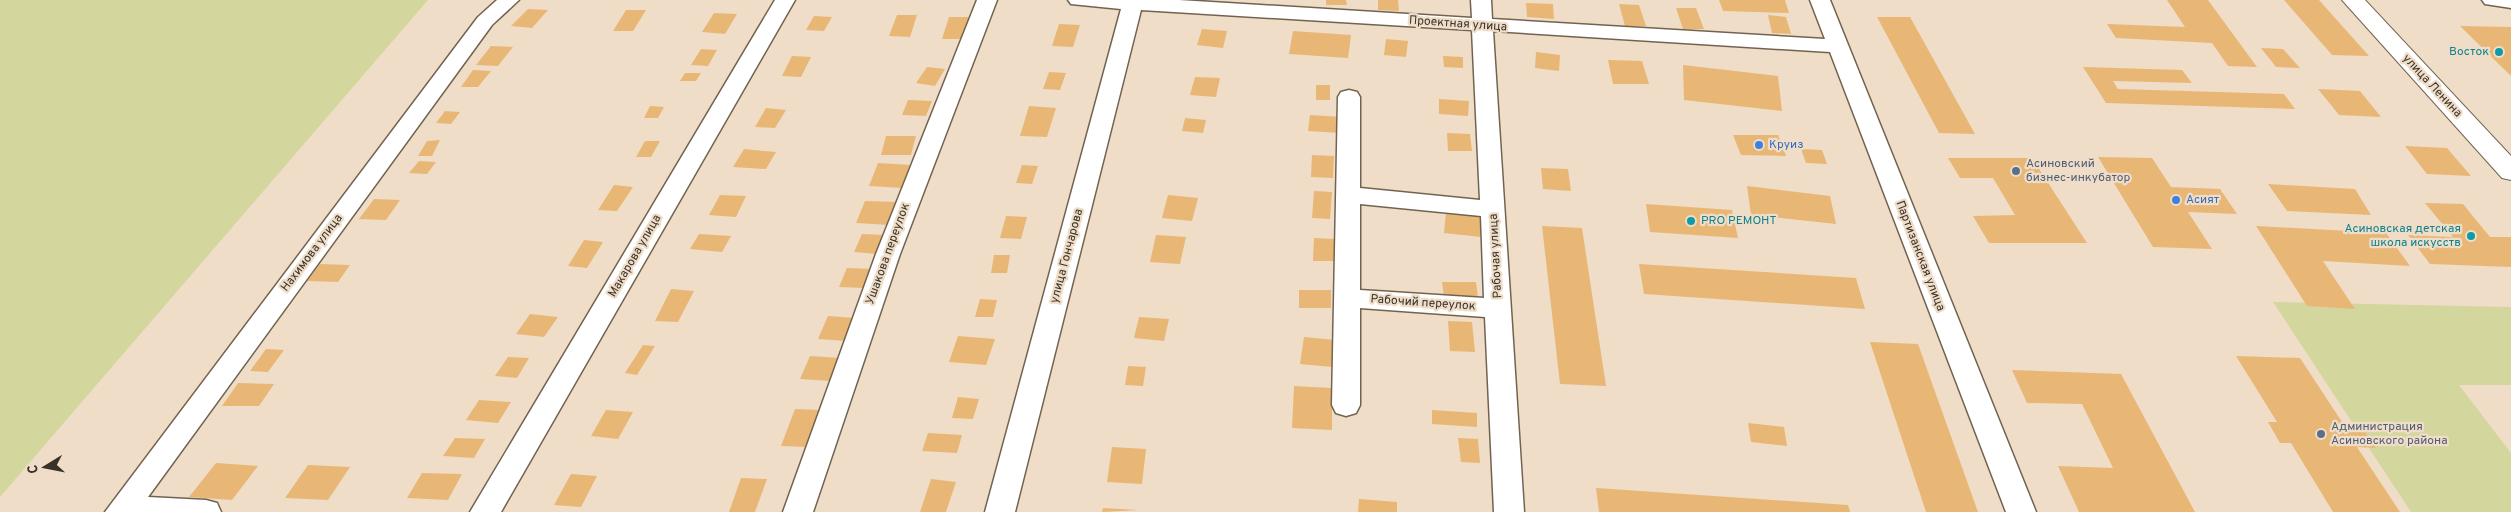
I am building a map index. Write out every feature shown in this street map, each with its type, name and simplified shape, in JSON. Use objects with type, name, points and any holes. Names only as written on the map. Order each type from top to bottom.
[{"type":"main road","name":"улица Ленина","points":[[2353,0],[2511,172]]},
{"type":"street","name":"Нахимова улица","points":[[122,510],[485,21],[509,0]]},
{"type":"street","name":"Макарова улица","points":[[485,512],[785,0]]},
{"type":"street","name":"Ушакова переулок","points":[[798,512],[911,190],[987,0]]},
{"type":"street","name":"Проектная улица","points":[[1078,0],[1133,1],[1483,26],[1838,46]]},
{"type":"street","name":"Рабочая улица","points":[[1481,0],[1509,512]]},
{"type":"street","name":"Партизанская улица","points":[[1820,0],[2021,512]]},
{"type":"street","points":[[2492,0],[2511,2]]},
{"type":"street","name":"улица Гончарова","points":[[1000,512],[1133,1]]},
{"type":"street","points":[[1346,405],[1349,97]]},
{"type":"street","points":[[1348,195],[1493,209]]},
{"type":"street","name":"Рабочий переулок","points":[[1347,298],[1498,308]]},
{"type":"street","points":[[122,510],[206,512]]},
{"type":"green space","points":[[0,0],[428,0],[0,497]]},
{"type":"green space","points":[[2273,302],[2511,307],[2511,385],[2459,385],[2511,453],[2511,512],[2411,512]]},
{"type":"building","points":[[1326,0],[1346,0],[1347,5],[1326,5]]},
{"type":"building","points":[[1378,0],[1398,0],[1399,11],[1378,10]]},
{"type":"building","points":[[1719,0],[1785,0],[1789,13],[1723,11]]},
{"type":"building","points":[[2167,0],[2208,0],[2257,67],[2228,66],[2212,43],[2116,38],[2107,24],[2185,27]]},
{"type":"building","points":[[2284,0],[2319,0],[2369,56],[2332,55]]},
{"type":"building","points":[[1526,3],[1553,4],[1554,19],[1527,17]]},
{"type":"building","points":[[1619,4],[1639,5],[1646,26],[1625,26]]},
{"type":"building","points":[[1676,8],[1696,8],[1704,29],[1683,29]]},
{"type":"building","points":[[528,9],[548,10],[532,28],[511,26]]},
{"type":"building","points":[[626,10],[646,10],[633,31],[613,31]]},
{"type":"building","points":[[714,13],[737,14],[725,34],[702,32]]},
{"type":"building","points":[[897,15],[917,15],[910,37],[889,36]]},
{"type":"building","points":[[1768,15],[1786,17],[1791,34],[1772,33]]},
{"type":"building","points":[[814,16],[832,17],[824,31],[806,30]]},
{"type":"building","points":[[949,17],[969,17],[962,39],[942,39]]},
{"type":"building","points":[[1877,17],[1910,17],[1975,134],[1939,133]]},
{"type":"building","points":[[1059,24],[1080,25],[1073,47],[1052,46]]},
{"type":"building","name":"Восток","points":[[2460,26],[2511,27],[2511,76]]},
{"type":"building","points":[[1202,29],[1227,31],[1223,48],[1197,45]]},
{"type":"building","points":[[1293,31],[1351,35],[1348,58],[1289,54]]},
{"type":"building","points":[[1386,39],[1408,41],[1406,57],[1384,55]]},
{"type":"building","points":[[491,46],[513,47],[498,66],[476,65]]},
{"type":"building","points":[[2261,48],[2283,49],[2300,68],[2276,67]]},
{"type":"building","points":[[701,49],[717,50],[708,66],[691,65]]},
{"type":"building","points":[[1536,52],[1560,55],[1559,71],[1535,68]]},
{"type":"building","points":[[792,56],[811,57],[801,77],[782,76]]},
{"type":"building","points":[[1443,56],[1463,57],[1463,68],[1444,67]]},
{"type":"building","points":[[1608,60],[1642,61],[1649,84],[1613,84]]},
{"type":"building","points":[[1683,65],[1778,76],[1782,111],[1684,100]]},
{"type":"building","points":[[927,67],[945,69],[935,86],[916,83]]},
{"type":"building","points":[[2083,67],[2182,70],[2192,83],[2113,81],[2118,89],[2284,94],[2295,109],[2106,103]]},
{"type":"building","points":[[473,70],[491,71],[478,87],[461,87]]},
{"type":"building","points":[[1049,72],[1066,73],[1060,90],[1043,89]]},
{"type":"building","points":[[685,73],[701,73],[696,81],[680,81]]},
{"type":"building","points":[[1195,77],[1220,78],[1216,97],[1190,95]]},
{"type":"building","points":[[1316,85],[1330,85],[1330,100],[1316,100]]},
{"type":"building","points":[[2318,89],[2360,91],[2381,117],[2339,115]]},
{"type":"building","points":[[1439,99],[1469,101],[1468,116],[1439,114]]},
{"type":"building","points":[[908,100],[932,101],[926,116],[902,115]]},
{"type":"building","points":[[650,106],[664,107],[658,118],[644,118]]},
{"type":"building","points":[[1029,106],[1056,108],[1047,137],[1020,136]]},
{"type":"building","points":[[766,108],[786,110],[775,128],[755,127]]},
{"type":"building","points":[[445,111],[460,112],[451,124],[436,123]]},
{"type":"building","points":[[1310,115],[1342,117],[1340,133],[1308,131]]},
{"type":"building","points":[[1185,118],[1206,120],[1203,133],[1182,131]]},
{"type":"building","points":[[1447,133],[1470,134],[1472,151],[1448,151]]},
{"type":"building","name":"Круиз","points":[[1733,135],[1778,135],[1786,156],[1741,155]]},
{"type":"building","points":[[886,136],[916,136],[911,155],[881,155]]},
{"type":"building","points":[[440,140],[432,156],[418,156],[427,141]]},
{"type":"building","points":[[645,141],[660,141],[651,157],[636,157]]},
{"type":"building","points":[[2405,146],[2447,148],[2471,176],[2427,174]]},
{"type":"building","points":[[744,149],[776,152],[766,169],[733,167]]},
{"type":"building","points":[[1801,149],[1822,150],[1827,164],[1806,163]]},
{"type":"building","points":[[1312,155],[1334,156],[1333,178],[1311,177]]},
{"type":"building","name":"Асият","points":[[2098,157],[2152,158],[2171,187],[2220,189],[2237,214],[2188,212],[2212,249],[2153,247]]},
{"type":"building","points":[[1948,158],[2032,158],[2087,243],[1989,243],[1973,216],[2015,215],[1993,178],[1960,178]]},
{"type":"building","points":[[419,161],[436,162],[427,174],[409,173]]},
{"type":"building","points":[[878,163],[912,165],[903,188],[869,186]]},
{"type":"building","points":[[1022,165],[1038,166],[1032,184],[1016,183]]},
{"type":"building","points":[[1541,168],[1568,169],[1571,191],[1543,189]]},
{"type":"building","points":[[2268,184],[2355,189],[2371,215],[2287,211]]},
{"type":"building","points":[[614,185],[633,187],[617,211],[598,210]]},
{"type":"building","points":[[1747,186],[1830,196],[1836,224],[1751,215]]},
{"type":"building","points":[[1314,191],[1332,192],[1330,219],[1312,218]]},
{"type":"building","points":[[720,195],[746,196],[736,217],[709,215]]},
{"type":"building","points":[[1168,195],[1198,198],[1192,221],[1162,218]]},
{"type":"building","points":[[374,199],[400,200],[386,220],[359,219]]},
{"type":"building","points":[[865,201],[898,202],[889,225],[856,223]]},
{"type":"building","name":"Асиновская детская школа искусств","points":[[2425,203],[2463,204],[2490,237],[2511,237],[2511,267],[2430,264],[2408,235],[2453,237]]},
{"type":"building","name":"PRO РЕМОНТ","points":[[1646,204],[1732,210],[1738,238],[1650,232]]},
{"type":"building","points":[[1446,212],[1483,216],[1481,237],[1444,233]]},
{"type":"building","points":[[1006,216],[1027,217],[1021,239],[1000,238]]},
{"type":"building","points":[[1542,226],[1582,228],[1606,386],[1560,384]]},
{"type":"building","points":[[2256,226],[2386,233],[2410,266],[2323,261],[2355,309],[2307,306]]},
{"type":"building","points":[[699,234],[731,236],[722,252],[690,249]]},
{"type":"building","points":[[862,234],[885,235],[877,254],[854,252]]},
{"type":"building","points":[[1156,235],[1186,237],[1180,264],[1150,262]]},
{"type":"building","points":[[1314,238],[1334,239],[1334,261],[1313,261]]},
{"type":"building","points":[[584,240],[603,242],[587,268],[568,266]]},
{"type":"building","points":[[994,255],[1010,255],[1007,273],[991,273]]},
{"type":"building","points":[[320,264],[350,265],[338,282],[307,281]]},
{"type":"building","points":[[1639,264],[1856,278],[1865,309],[1644,294]]},
{"type":"building","points":[[847,268],[873,269],[865,288],[839,287]]},
{"type":"building","points":[[1442,282],[1476,282],[1478,298],[1444,297]]},
{"type":"building","points":[[671,289],[694,291],[678,322],[655,321]]},
{"type":"building","points":[[1299,290],[1331,290],[1331,308],[1299,308]]},
{"type":"building","points":[[980,299],[997,300],[993,317],[975,317]]},
{"type":"building","points":[[530,314],[558,317],[544,337],[516,334]]},
{"type":"building","points":[[828,316],[856,318],[847,341],[818,339]]},
{"type":"building","points":[[1139,317],[1169,319],[1164,341],[1134,338]]},
{"type":"building","points":[[1448,321],[1472,322],[1475,352],[1450,351]]},
{"type":"building","points":[[958,336],[995,339],[986,365],[949,362]]},
{"type":"building","points":[[1304,337],[1335,340],[1332,367],[1300,364]]},
{"type":"building","points":[[1870,342],[1918,344],[1978,512],[1926,512]]},
{"type":"building","points":[[643,345],[655,346],[637,375],[625,373]]},
{"type":"building","points":[[266,349],[284,350],[268,372],[250,371]]},
{"type":"building","points":[[810,356],[841,358],[831,381],[800,379]]},
{"type":"building","name":"Администрация Асиновского района","points":[[2236,356],[2300,358],[2344,425],[2361,426],[2376,448],[2357,447],[2400,512],[2333,512],[2291,443],[2280,443],[2268,422],[2277,422]]},
{"type":"building","points":[[508,357],[529,358],[517,378],[495,376]]},
{"type":"building","points":[[1128,366],[1146,367],[1143,386],[1125,385]]},
{"type":"building","points":[[2012,370],[2121,374],[2195,512],[2079,512],[2058,466],[2113,468],[2082,404],[2027,403]]},
{"type":"building","points":[[238,383],[274,384],[259,406],[222,406]]},
{"type":"building","points":[[1294,386],[1332,388],[1332,430],[1292,428]]},
{"type":"building","points":[[958,397],[979,399],[973,419],[952,418]]},
{"type":"building","points":[[479,400],[511,402],[498,423],[466,420]]},
{"type":"building","points":[[795,409],[821,410],[807,447],[781,446]]},
{"type":"building","points":[[606,410],[633,412],[618,439],[591,436]]},
{"type":"building","points":[[1432,410],[1477,413],[1477,427],[1432,424]]},
{"type":"building","points":[[1748,423],[1784,427],[1787,446],[1751,442]]},
{"type":"building","points":[[928,433],[962,435],[957,453],[922,451]]},
{"type":"building","points":[[455,438],[485,439],[474,458],[443,456]]},
{"type":"building","points":[[1458,438],[1478,439],[1480,463],[1461,462]]},
{"type":"building","points":[[1112,447],[1146,449],[1142,484],[1107,482]]},
{"type":"building","points":[[216,463],[258,466],[232,500],[189,497]]},
{"type":"building","points":[[308,465],[350,467],[328,500],[285,498]]},
{"type":"building","points":[[422,473],[462,474],[448,500],[407,498]]},
{"type":"building","points":[[571,474],[597,476],[581,507],[554,505]]},
{"type":"building","points":[[741,478],[767,479],[755,512],[729,512]]},
{"type":"building","points":[[931,479],[956,482],[946,512],[920,512]]},
{"type":"building","points":[[1596,488],[1848,505],[1850,512],[1599,512]]},
{"type":"building","points":[[1359,499],[1397,502],[1397,512],[1358,512]]},
{"type":"building","points":[[1103,508],[1139,510],[1102,512]]},
{"type":"place","name":"Восток","points":[[2499,52]]},
{"type":"place","name":"Круиз","points":[[1759,145]]},
{"type":"place","name":"Асиновский бизнес-инкубатор","points":[[2016,171]]},
{"type":"place","name":"Асият","points":[[2176,200]]},
{"type":"place","name":"PRO РЕМОНТ","points":[[1691,221]]},
{"type":"place","name":"Асиновская детская школа искусств","points":[[2471,236]]},
{"type":"place","name":"Администрация Асиновского района","points":[[2321,434]]}]
